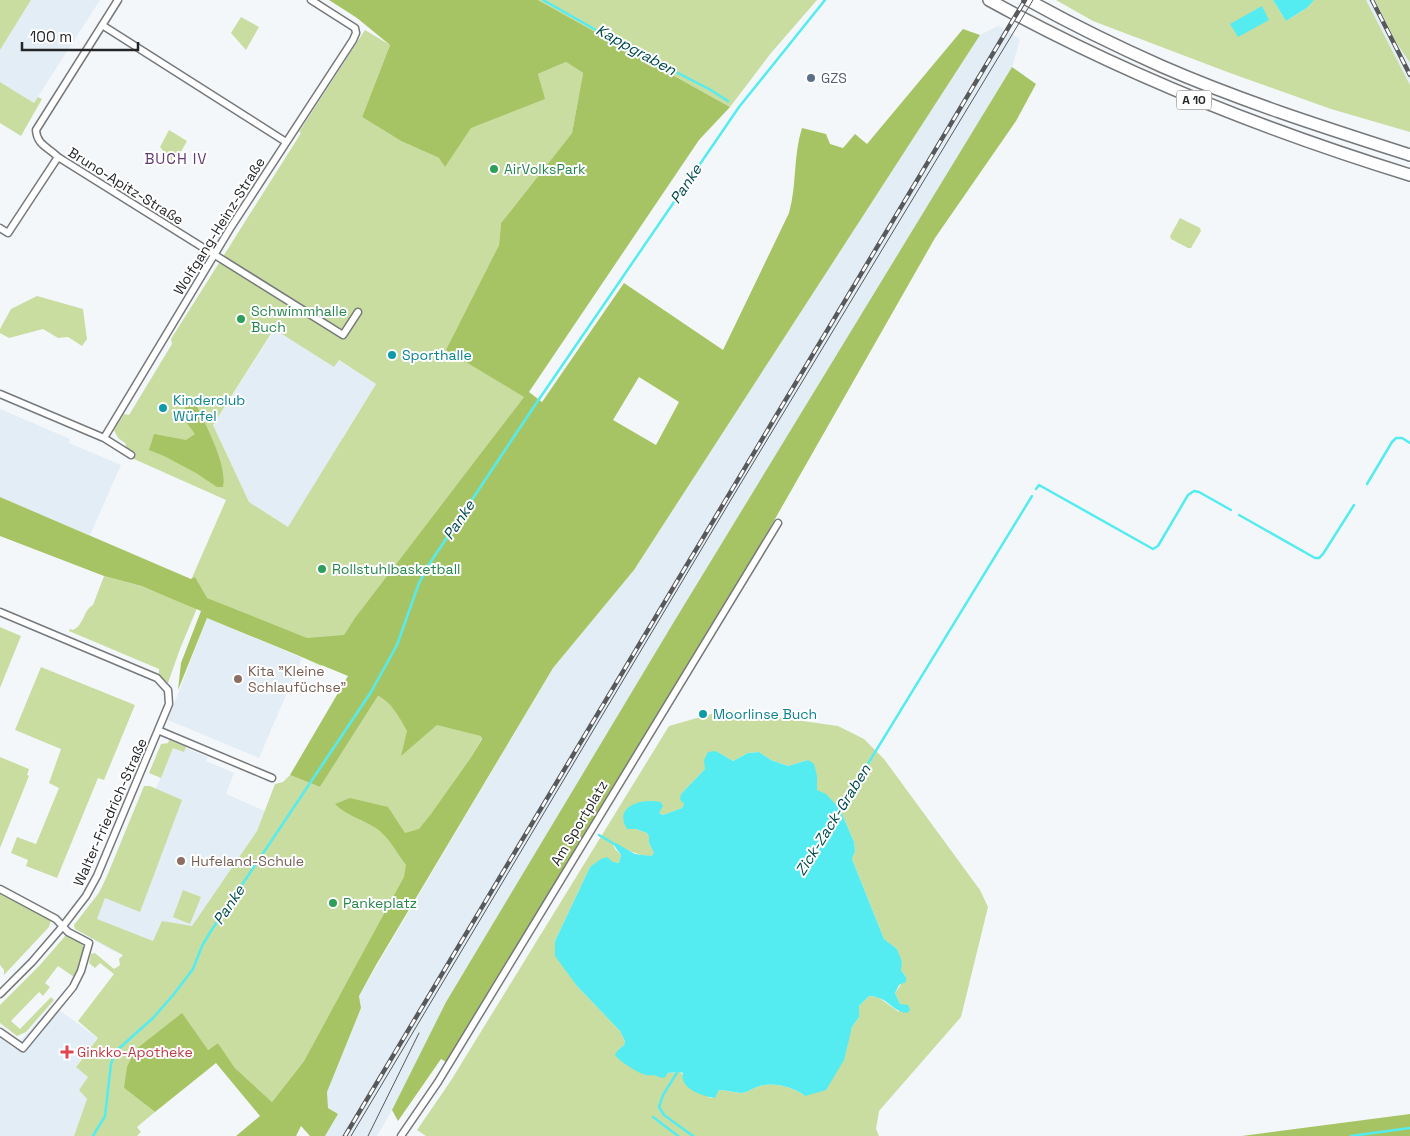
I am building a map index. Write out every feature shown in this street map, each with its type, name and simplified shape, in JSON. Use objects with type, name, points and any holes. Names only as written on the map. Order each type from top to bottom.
[{"type":"highway","name":"A 10","points":[[989,0],[1096,55],[1192,99],[1328,150],[1410,175]]},
{"type":"highway","name":"A 10","points":[[1028,0],[1068,22],[1161,66],[1293,118],[1410,155]]},
{"type":"street","points":[[58,157],[40,143],[36,130],[118,0]]},
{"type":"street","name":"Wolfgang-Heinz-Straße","points":[[104,438],[215,254],[353,40],[356,33],[355,28],[311,0]]},
{"type":"street","points":[[102,25],[286,142]]},
{"type":"street","name":"Bruno-Apitz-Straße","points":[[0,228],[8,233],[58,157],[343,335],[358,312]]},
{"type":"street","points":[[0,394],[104,438],[131,455]]},
{"type":"street","name":"Am Sportplatz","points":[[401,1136],[438,1082],[778,523]]},
{"type":"street","name":"Walter-Friedrich-Straße","points":[[0,612],[157,678],[168,690],[170,699],[160,731],[97,876],[86,896],[63,926],[0,994]]},
{"type":"street","name":"Walter-Friedrich-Straße","points":[[160,731],[272,778]]},
{"type":"street","points":[[0,889],[56,919],[68,932],[89,943],[81,971],[73,987],[23,1048],[0,1032]]},
{"type":"shaded area","points":[[31,0],[100,0],[34,103],[0,82],[0,50]]},
{"type":"shaded area","points":[[1366,0],[1375,0],[1396,42],[1410,63],[1410,85]]},
{"type":"shaded area","points":[[998,26],[1020,39],[1012,67],[446,1002],[377,1136],[325,1136],[338,1114],[328,1108],[327,1092],[361,1008],[359,996],[553,668],[634,570],[980,35]]},
{"type":"shaded area","points":[[275,329],[333,366],[338,360],[376,384],[342,438],[346,441],[289,528],[249,502],[213,425]]},
{"type":"shaded area","points":[[0,409],[70,439],[69,443],[121,465],[90,535],[0,497]]},
{"type":"shaded area","name":"Kita \"Kleine Schlaufüchse\"","points":[[207,618],[302,658],[259,758],[168,720]]},
{"type":"shaded area","name":"Hufeland-Schule","points":[[173,748],[184,752],[185,748],[208,757],[206,761],[234,773],[226,794],[265,811],[257,831],[162,971],[111,950],[75,929],[74,925],[99,892],[116,859],[125,863]]},
{"type":"shaded area","points":[[52,1005],[98,1038],[76,1066],[88,1077],[79,1090],[87,1099],[74,1136],[0,1136],[0,1037],[14,1048]]},
{"type":"green space","points":[[0,0],[31,0],[0,50]]},
{"type":"green space","points":[[329,0],[538,0],[730,107],[699,140],[529,392],[542,402],[624,283],[723,350],[789,213],[797,149],[802,128],[826,134],[830,144],[843,148],[855,134],[867,144],[963,29],[980,35],[634,570],[553,668],[376,965],[359,996],[361,1008],[327,1092],[328,1108],[338,1114],[325,1136],[310,1136],[301,1126],[296,1136],[236,1136],[260,1116],[216,1063],[155,1112],[124,1088],[127,1067],[135,1050],[182,1013],[208,1050],[218,1043],[235,1068],[272,1102],[304,1061],[404,877],[406,865],[385,836],[376,828],[344,812],[335,804],[350,798],[388,807],[405,833],[419,829],[470,759],[482,739],[481,736],[437,725],[401,756],[407,731],[391,706],[378,696],[320,787],[290,775],[348,676],[207,618],[178,690],[181,663],[201,611],[141,586],[104,576],[0,536],[0,497],[191,579],[195,577],[207,598],[307,638],[344,635],[524,397],[446,350],[499,245],[501,223],[572,133],[583,73],[566,62],[538,74],[545,99],[471,128],[445,167],[439,158],[401,141],[362,117],[390,45],[357,18]],"holes":[[[639,377],[679,402],[656,445],[613,420]]]},
{"type":"green space","points":[[538,0],[817,0],[771,53],[730,107]]},
{"type":"green space","points":[[1056,0],[1273,0],[1286,21],[1308,7],[1314,0],[1366,0],[1410,85],[1410,132],[1331,109],[1230,73],[1093,21]]},
{"type":"green space","points":[[1375,0],[1410,0],[1410,63],[1396,42]]},
{"type":"green space","points":[[241,17],[259,27],[246,50],[231,33]]},
{"type":"green space","points":[[365,30],[390,45],[362,117],[401,141],[439,158],[470,128],[544,99],[538,74],[566,62],[583,73],[572,133],[501,223],[499,245],[451,341],[528,392],[321,666],[209,613],[191,580],[226,500],[125,455],[126,444],[118,438],[114,430],[124,414],[129,415],[172,344],[171,339],[301,133],[299,132]],"holes":[[[274,329],[334,367],[339,360],[376,384],[288,527],[249,502],[213,425]]]},
{"type":"green space","points":[[1012,67],[1036,84],[1016,121],[935,238],[767,533],[446,1062],[441,1059],[398,1121],[392,1110],[446,1002],[672,625]]},
{"type":"green space","points":[[0,82],[34,103],[38,97],[42,99],[21,136],[0,123]]},
{"type":"green space","points":[[169,130],[187,141],[174,164],[160,147]]},
{"type":"green space","points":[[1180,218],[1200,228],[1201,231],[1191,248],[1171,239],[1170,236]]},
{"type":"green space","points":[[37,296],[83,309],[87,339],[82,346],[68,337],[58,338],[43,329],[9,338],[0,333],[0,329],[11,309]]},
{"type":"green space","points":[[193,398],[222,466],[223,487],[217,487],[196,473],[149,450],[154,434],[186,440],[195,434],[180,414]]},
{"type":"green space","points":[[104,576],[140,586],[197,608],[168,683],[159,676],[159,669],[69,631],[80,624],[87,610],[93,605]]},
{"type":"green space","points":[[0,627],[21,636],[0,688]]},
{"type":"green space","points":[[41,667],[135,705],[104,780],[98,778],[57,878],[26,866],[28,860],[11,853],[17,837],[36,844],[59,788],[49,783],[61,749],[15,730]]},
{"type":"green space","points":[[378,696],[483,736],[304,1061],[272,1102],[235,1068],[218,1043],[208,1050],[124,1088],[155,1112],[137,1127],[141,1132],[137,1136],[74,1136],[87,1099],[79,1090],[88,1077],[76,1067],[98,1038],[78,1021],[114,974],[100,963],[95,968],[89,963],[91,954],[95,953],[114,969],[120,965],[119,959],[123,955],[75,929],[74,925],[99,893],[144,786],[150,786],[182,800],[140,912],[105,898],[97,919],[153,941],[162,921],[192,926],[257,831],[275,784],[283,782],[290,775],[320,787]]},
{"type":"green space","points":[[725,710],[838,726],[864,739],[884,759],[980,890],[988,907],[961,1017],[879,1111],[876,1129],[879,1136],[426,1136],[417,1130],[450,1082],[669,726]],"holes":[[[716,751],[733,761],[748,753],[759,752],[771,760],[788,766],[808,760],[817,776],[817,791],[840,809],[854,842],[855,851],[852,859],[884,939],[897,949],[901,970],[906,977],[895,993],[900,1004],[899,1012],[878,997],[869,996],[859,1006],[859,1017],[852,1027],[848,1041],[805,1096],[788,1088],[762,1085],[742,1093],[719,1090],[714,1098],[710,1098],[680,1072],[645,1075],[618,1050],[624,1045],[625,1041],[620,1031],[577,986],[555,941],[590,867],[613,862],[619,863],[621,855],[613,844],[641,855],[651,856],[654,853],[647,833],[636,829],[627,829],[659,813],[663,815],[682,808],[684,804],[681,794],[705,769]]]},
{"type":"green space","points":[[169,740],[186,747],[184,752],[173,748],[161,778],[149,773],[161,744],[168,743]]},
{"type":"green space","points":[[0,757],[29,769],[27,775],[29,776],[0,848]]},
{"type":"green space","points":[[183,890],[201,897],[190,924],[173,917]]},
{"type":"green space","points":[[0,892],[51,920],[49,927],[4,975],[4,970],[0,965]]},
{"type":"green space","points":[[66,935],[81,942],[83,945],[81,960],[74,977],[58,966],[45,983],[50,987],[43,996],[39,992],[11,1021],[20,1029],[51,997],[54,1000],[26,1032],[17,1036],[0,1023],[0,1005],[40,965]]},
{"type":"green space","points":[[1410,1114],[1410,1136],[1242,1136]]},
{"type":"water","points":[[1273,0],[1314,0],[1308,7],[1286,21]]},
{"type":"water","points":[[1262,6],[1269,20],[1238,37],[1230,24]]},
{"type":"water","name":"Moorlinse Buch","points":[[716,751],[733,761],[748,753],[759,752],[771,760],[788,766],[808,760],[814,764],[817,776],[817,790],[826,794],[840,809],[854,842],[855,851],[852,859],[884,939],[897,949],[902,962],[901,970],[906,977],[906,982],[899,985],[895,993],[900,1004],[908,1005],[910,1010],[907,1013],[902,1012],[880,998],[869,996],[859,1006],[859,1017],[852,1027],[844,1060],[826,1090],[805,1096],[789,1088],[763,1085],[742,1093],[719,1090],[715,1098],[693,1091],[685,1083],[683,1073],[667,1073],[666,1077],[661,1078],[638,1072],[615,1055],[624,1045],[625,1041],[620,1031],[577,986],[555,956],[555,941],[590,867],[607,857],[613,862],[619,863],[621,855],[613,844],[616,843],[635,854],[651,856],[654,853],[647,833],[636,829],[627,829],[624,815],[627,809],[632,805],[646,801],[661,802],[663,806],[659,813],[663,815],[682,808],[684,804],[680,799],[681,794],[705,769],[704,760],[708,752]]},
{"type":"waterway","name":"Kappgraben","points":[[543,0],[728,101]]},
{"type":"waterway","name":"Panke","points":[[93,1136],[105,1116],[111,1064],[115,1052],[153,1018],[193,969],[202,946],[211,931],[371,692],[397,645],[419,583],[428,566],[531,411],[739,107],[825,0]]},
{"type":"waterway","name":"Zick-Zack-Graben","points":[[1367,484],[1396,438],[1402,438],[1410,443]]},
{"type":"waterway","name":"Zick-Zack-Graben","points":[[1036,489],[1039,485],[1153,549],[1158,546],[1188,495],[1194,491],[1231,510]]},
{"type":"waterway","name":"Zick-Zack-Graben","points":[[839,811],[1032,496]]},
{"type":"waterway","name":"Zick-Zack-Graben","points":[[1239,515],[1315,558],[1319,558],[1354,505]]},
{"type":"waterway","points":[[599,835],[616,845]]},
{"type":"waterway","name":"Zick-Zack-Graben","points":[[678,1071],[663,1095],[659,1107],[664,1115],[693,1136]]},
{"type":"waterway","points":[[653,1117],[678,1136]]},
{"type":"waterway","points":[[1351,1136],[1410,1128]]},
{"type":"tram line","points":[[351,1136],[738,488],[1033,0]]},
{"type":"tram line","points":[[368,1136],[419,1033]]},
{"type":"railway","points":[[345,1136],[1025,0]]},
{"type":"railway","points":[[1372,0],[1410,75]]},
{"type":"place","name":"GZS","points":[[811,78]]},
{"type":"place","name":"AirVolksPark","points":[[494,169]]},
{"type":"place","name":"Schwimmhalle Buch","points":[[241,319]]},
{"type":"place","name":"Sporthalle","points":[[392,355]]},
{"type":"place","name":"Kinderclub Würfel","points":[[163,408]]},
{"type":"place","name":"Rollstuhlbasketball","points":[[322,569]]},
{"type":"place","name":"Kita \"Kleine Schlaufüchse\"","points":[[238,679]]},
{"type":"place","name":"Moorlinse Buch","points":[[703,714]]},
{"type":"place","name":"Hufeland-Schule","points":[[181,861]]},
{"type":"place","name":"Pankeplatz","points":[[333,903]]},
{"type":"place","name":"Ginkko-Apotheke","points":[[67,1052]]},
{"type":"district","name":"BUCH IV","points":[[176,159]]}]
